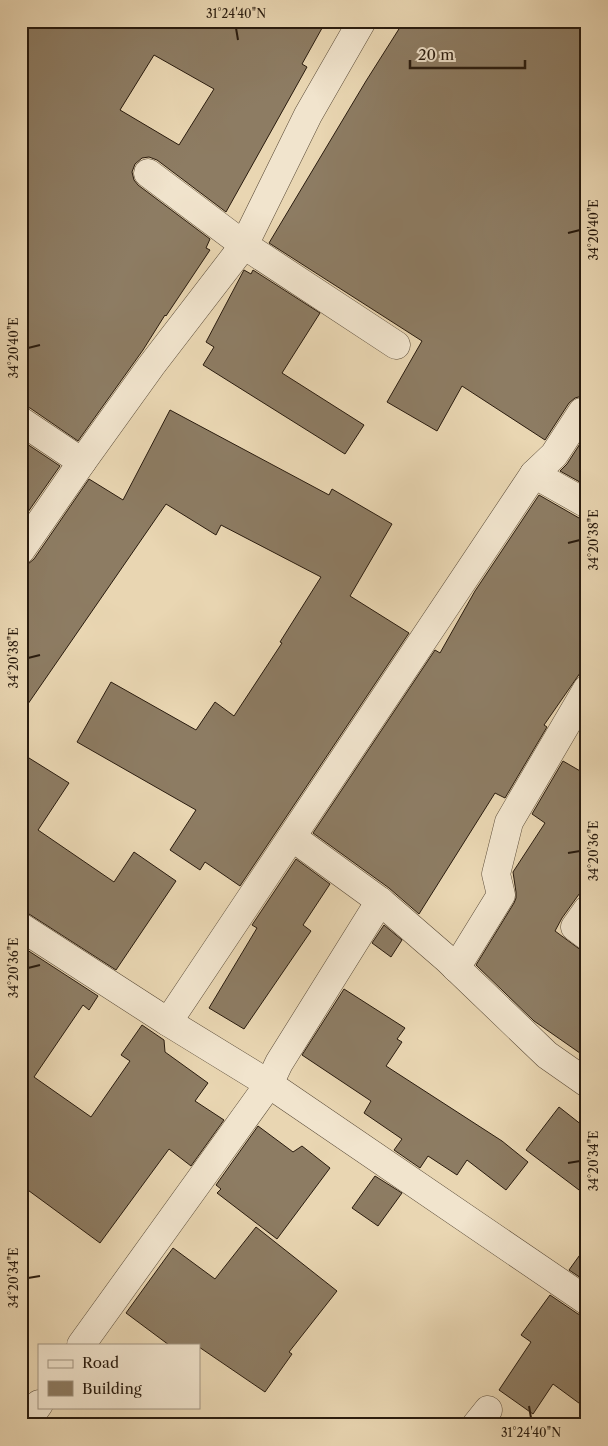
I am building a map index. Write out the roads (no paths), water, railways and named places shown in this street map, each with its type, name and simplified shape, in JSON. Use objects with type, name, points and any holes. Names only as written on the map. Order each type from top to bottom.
[{"type":"street","points":[[21,550],[151,366],[244,245],[308,115],[362,21]]},
{"type":"street","points":[[148,173],[244,245],[396,345]]},
{"type":"street","points":[[168,1022],[534,474],[554,456],[582,412]]},
{"type":"street","points":[[21,421],[82,462]]},
{"type":"street","points":[[534,474],[587,504]]},
{"type":"street","points":[[456,968],[501,895],[496,874],[509,822],[587,689]]},
{"type":"street","points":[[292,837],[380,900],[447,959],[547,1055],[587,1083]]},
{"type":"street","points":[[82,1344],[270,1084],[279,1063],[380,900]]},
{"type":"street","points":[[587,910],[575,927],[587,936]]},
{"type":"street","points":[[21,927],[168,1022],[270,1084],[587,1301]]},
{"type":"street","points":[[24,1425],[38,1405]]}]
